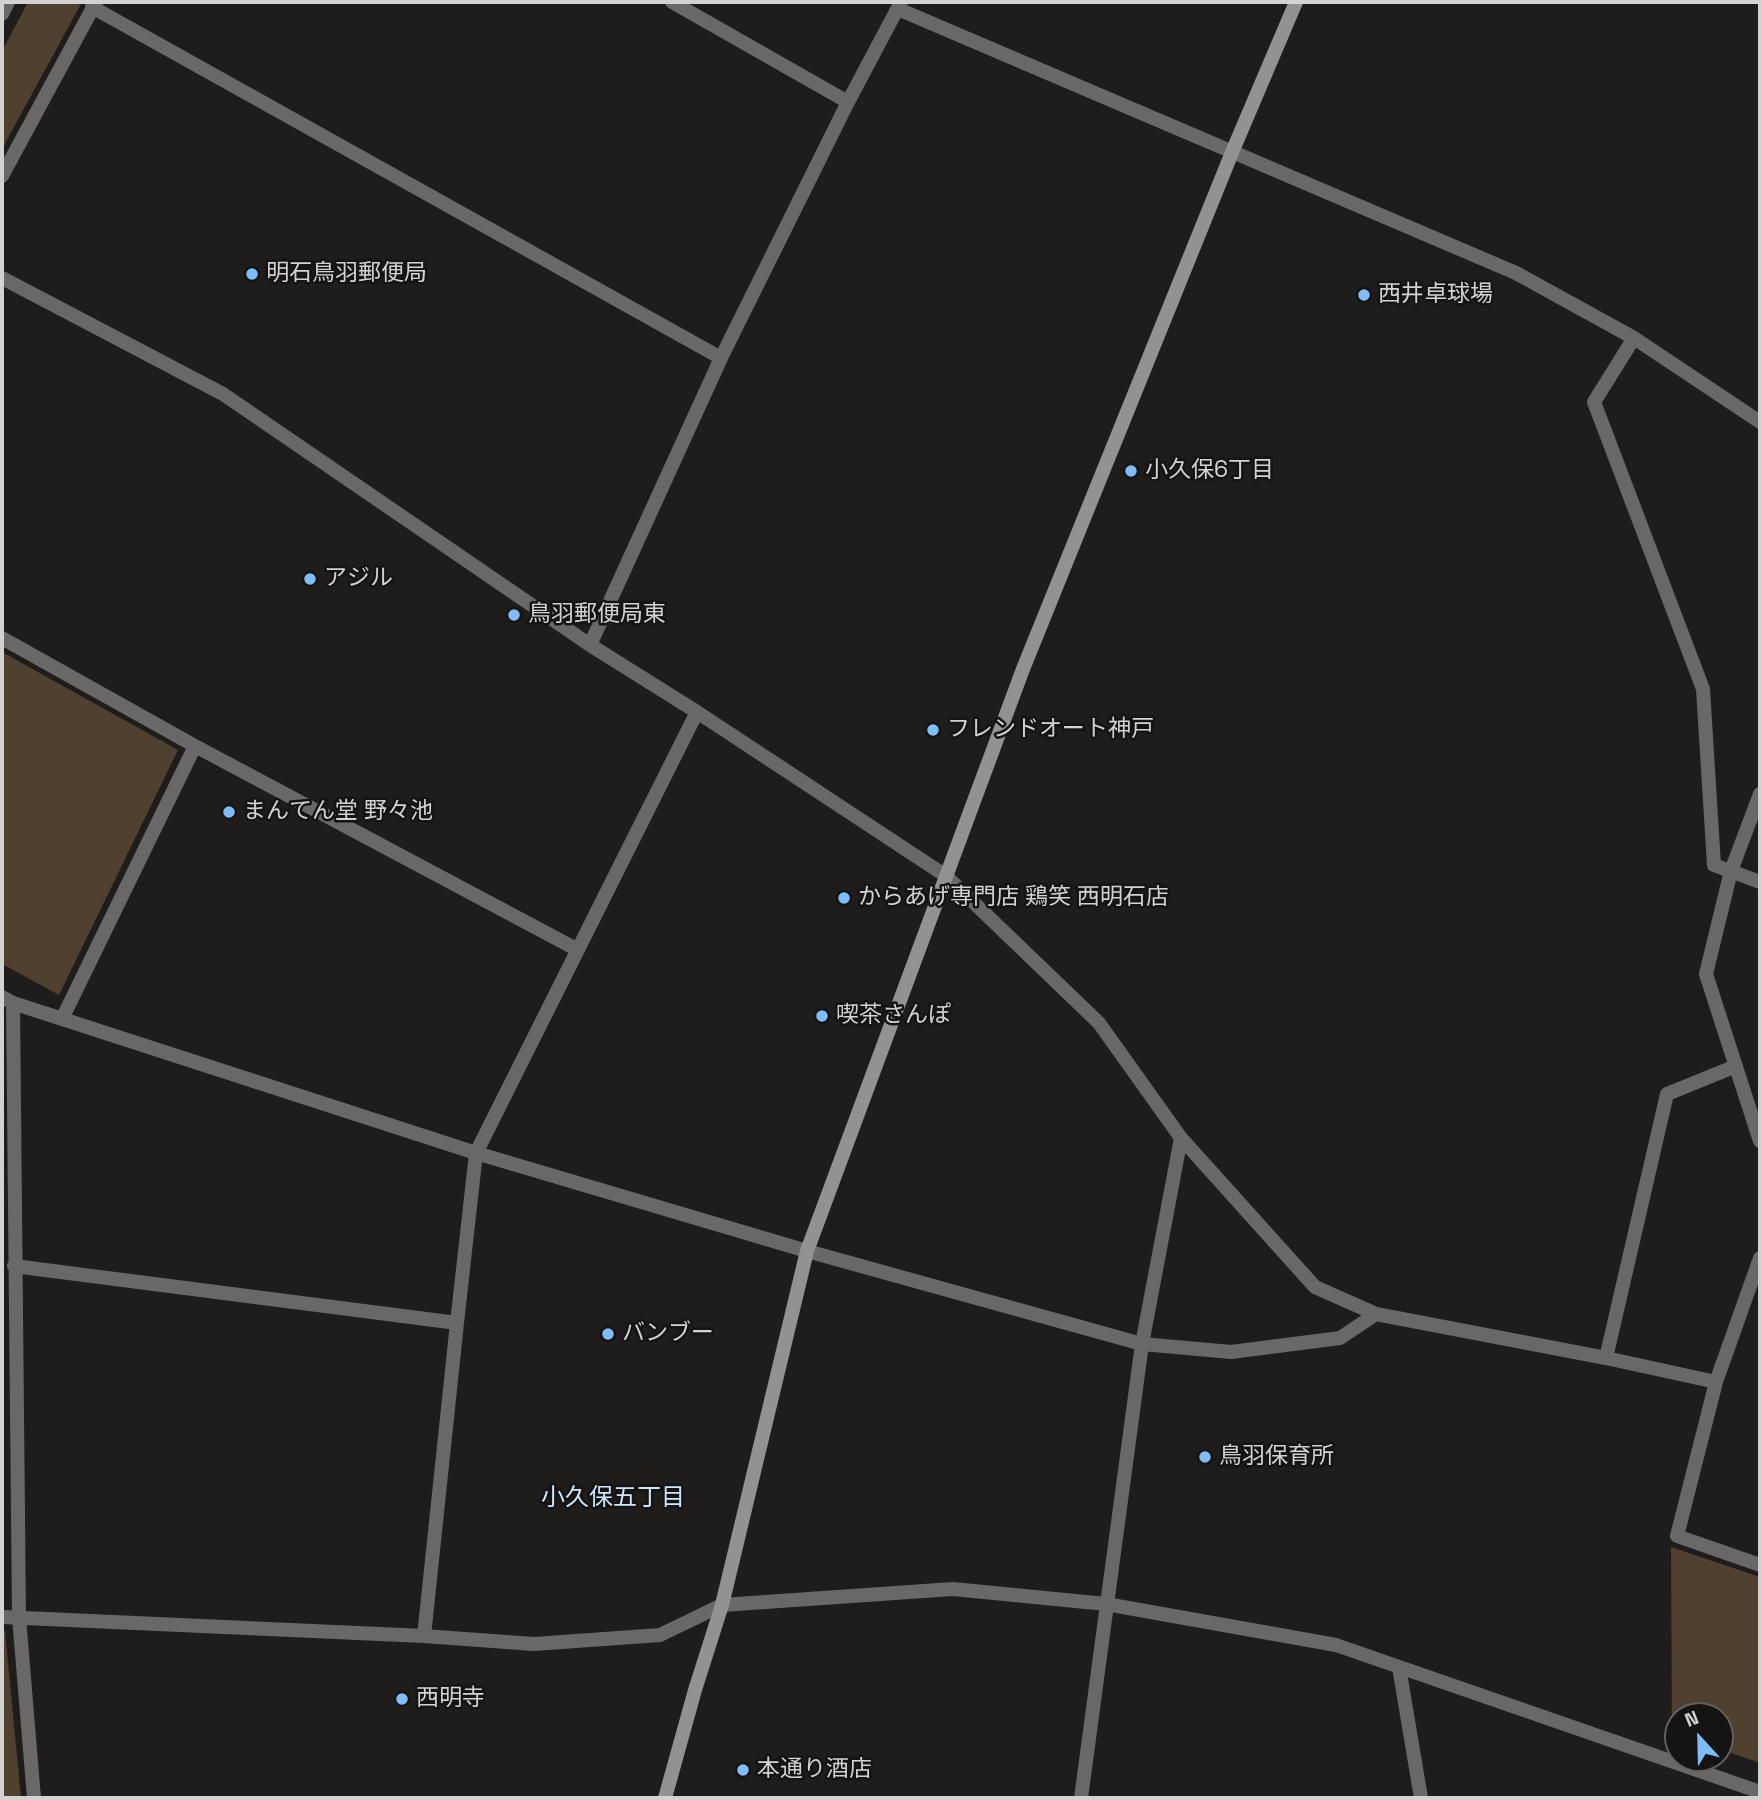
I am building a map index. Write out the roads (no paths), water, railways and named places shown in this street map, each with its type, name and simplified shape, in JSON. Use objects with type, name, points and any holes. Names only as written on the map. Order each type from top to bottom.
[{"type":"street","points":[[2,14],[8,2]]},
{"type":"street","points":[[672,2],[848,102]]},
{"type":"street","points":[[665,1798],[722,1605],[807,1251],[1023,670],[1233,150],[1296,2]]},
{"type":"street","points":[[2,176],[94,4],[721,358]]},
{"type":"street","points":[[590,645],[721,358],[899,5],[1516,272],[1634,338],[1760,422]]},
{"type":"street","points":[[2,278],[223,394],[590,645],[697,712],[946,877],[1099,1023],[1181,1138],[1315,1287],[1376,1314],[1716,1382]]},
{"type":"street","points":[[1634,338],[1594,402],[1703,689],[1714,866],[1760,882]]},
{"type":"street","points":[[2,638],[195,746],[578,950]]},
{"type":"street","points":[[424,1636],[476,1153],[697,712]]},
{"type":"street","points":[[62,1019],[195,746]]},
{"type":"street","points":[[1760,794],[1731,871],[1706,974],[1760,1141]]},
{"type":"street","points":[[34,1798],[19,1617],[7,1000],[476,1153],[807,1251],[1142,1344],[1245,1351],[1340,1338],[1376,1314]]},
{"type":"street","points":[[1606,1358],[1667,1094],[1736,1066]]},
{"type":"street","points":[[1081,1798],[1142,1344],[1181,1138]]},
{"type":"street","points":[[1760,1258],[1716,1382],[1677,1536],[1760,1565]]},
{"type":"street","points":[[14,1266],[457,1323]]},
{"type":"street","points":[[2,1617],[424,1636],[534,1644],[660,1635],[722,1605],[953,1589],[1106,1604],[1336,1644],[1758,1794]]},
{"type":"street","points":[[1399,1667],[1421,1798]]},
{"type":"place","name":"明石鳥羽郵便局","points":[[252,274]]},
{"type":"place","name":"西井卓球場","points":[[1364,295]]},
{"type":"place","name":"小久保6丁目","points":[[1131,471]]},
{"type":"place","name":"アジル","points":[[310,579]]},
{"type":"place","name":"鳥羽郵便局東","points":[[514,615]]},
{"type":"place","name":"フレンドオート神戸","points":[[933,730]]},
{"type":"place","name":"まんてん堂 野々池","points":[[229,812]]},
{"type":"place","name":"からあげ専門店 鶏笑 西明石店","points":[[844,898]]},
{"type":"place","name":"喫茶さんぽ","points":[[822,1016]]},
{"type":"place","name":"バンブー","points":[[608,1334]]},
{"type":"place","name":"鳥羽保育所","points":[[1205,1457]]},
{"type":"place","name":"西明寺","points":[[402,1699]]},
{"type":"place","name":"本通り酒店","points":[[743,1770]]},
{"type":"district","name":"小久保五丁目","points":[[613,1498]]}]
